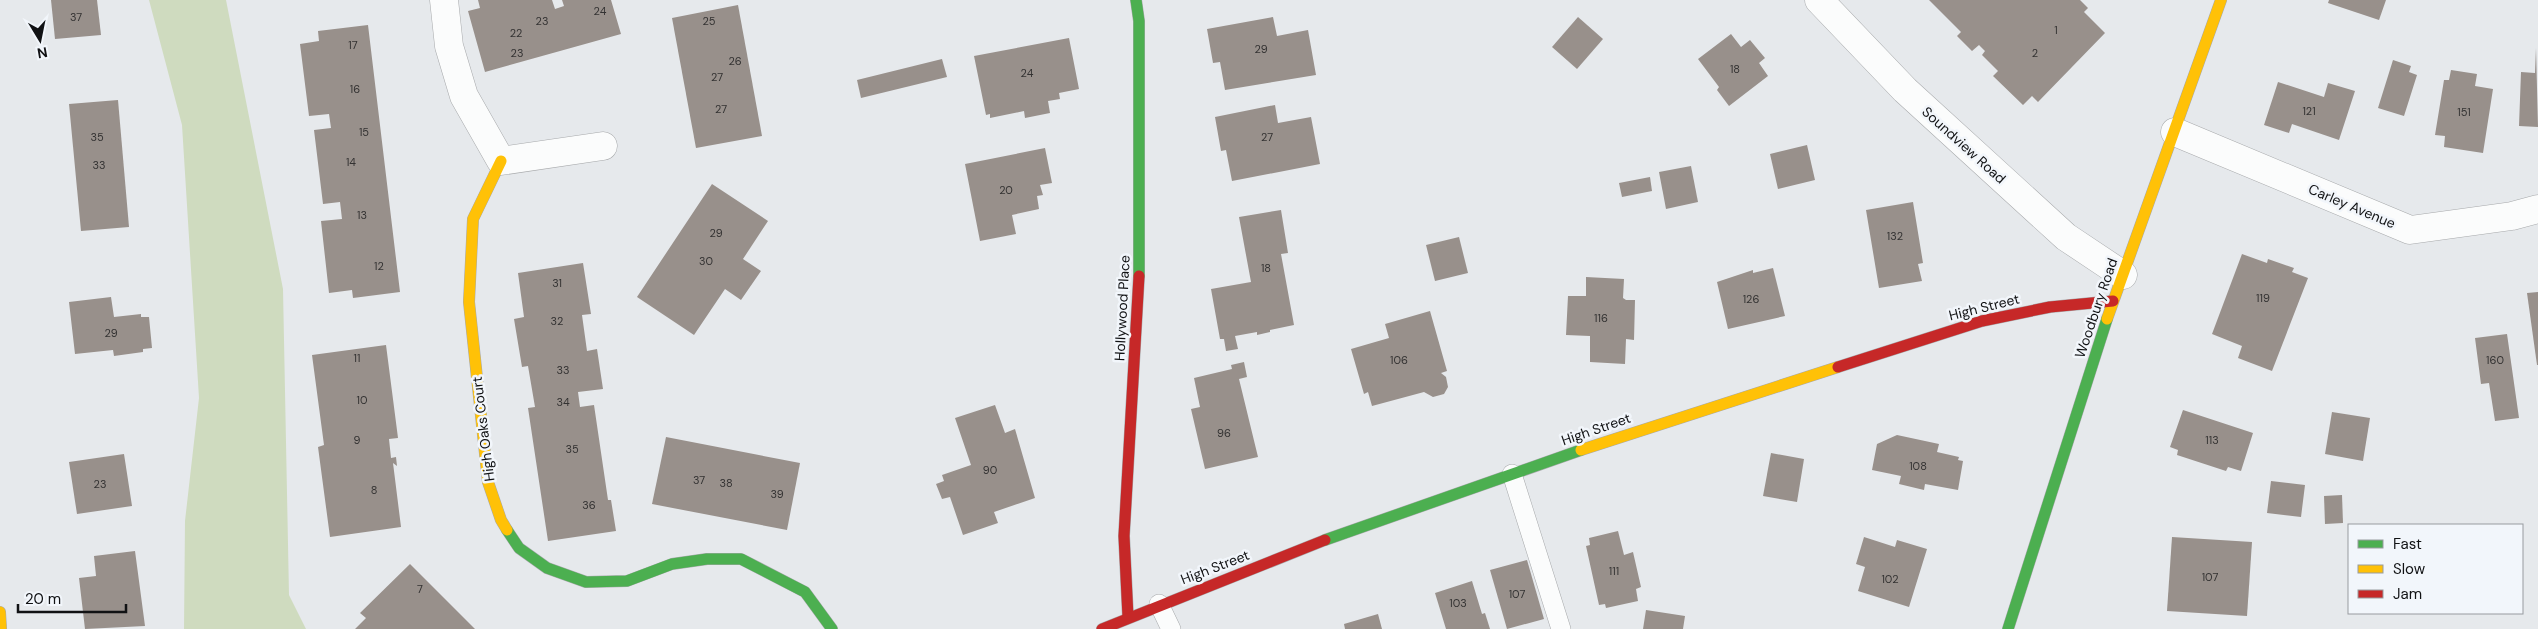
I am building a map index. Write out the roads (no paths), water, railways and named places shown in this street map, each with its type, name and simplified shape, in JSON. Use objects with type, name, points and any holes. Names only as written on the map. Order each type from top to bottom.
[{"type":"main road","name":"Hollywood Place","points":[[1128,617],[1124,536],[1139,281],[1140,114],[1139,21],[1136,0]]},
{"type":"main road","name":"Woodbury Road","points":[[2008,629],[2113,300],[2221,0]]},
{"type":"main road","name":"High Oaks Court","points":[[501,161],[473,219],[469,302],[488,482],[501,520],[518,548],[547,568],[586,582],[627,581],[672,564],[707,559],[741,559],[805,592],[832,629]]},
{"type":"main road","name":"High Street","points":[[1102,629],[1159,604],[1364,525],[1635,431],[1982,321],[2050,307],[2113,300]]},
{"type":"main road","points":[[0,612],[1,629]]},
{"type":"street","points":[[444,0],[449,46],[464,96],[501,161],[603,146]]},
{"type":"street","name":"Soundview Road","points":[[1819,0],[1904,90],[2051,224],[2066,237],[2123,275]]},
{"type":"street","name":"Carley Avenue","points":[[2175,132],[2410,230],[2512,216],[2538,210]]},
{"type":"lane","points":[[1512,474],[1561,629]]},
{"type":"lane","points":[[1159,604],[1170,629]]}]
